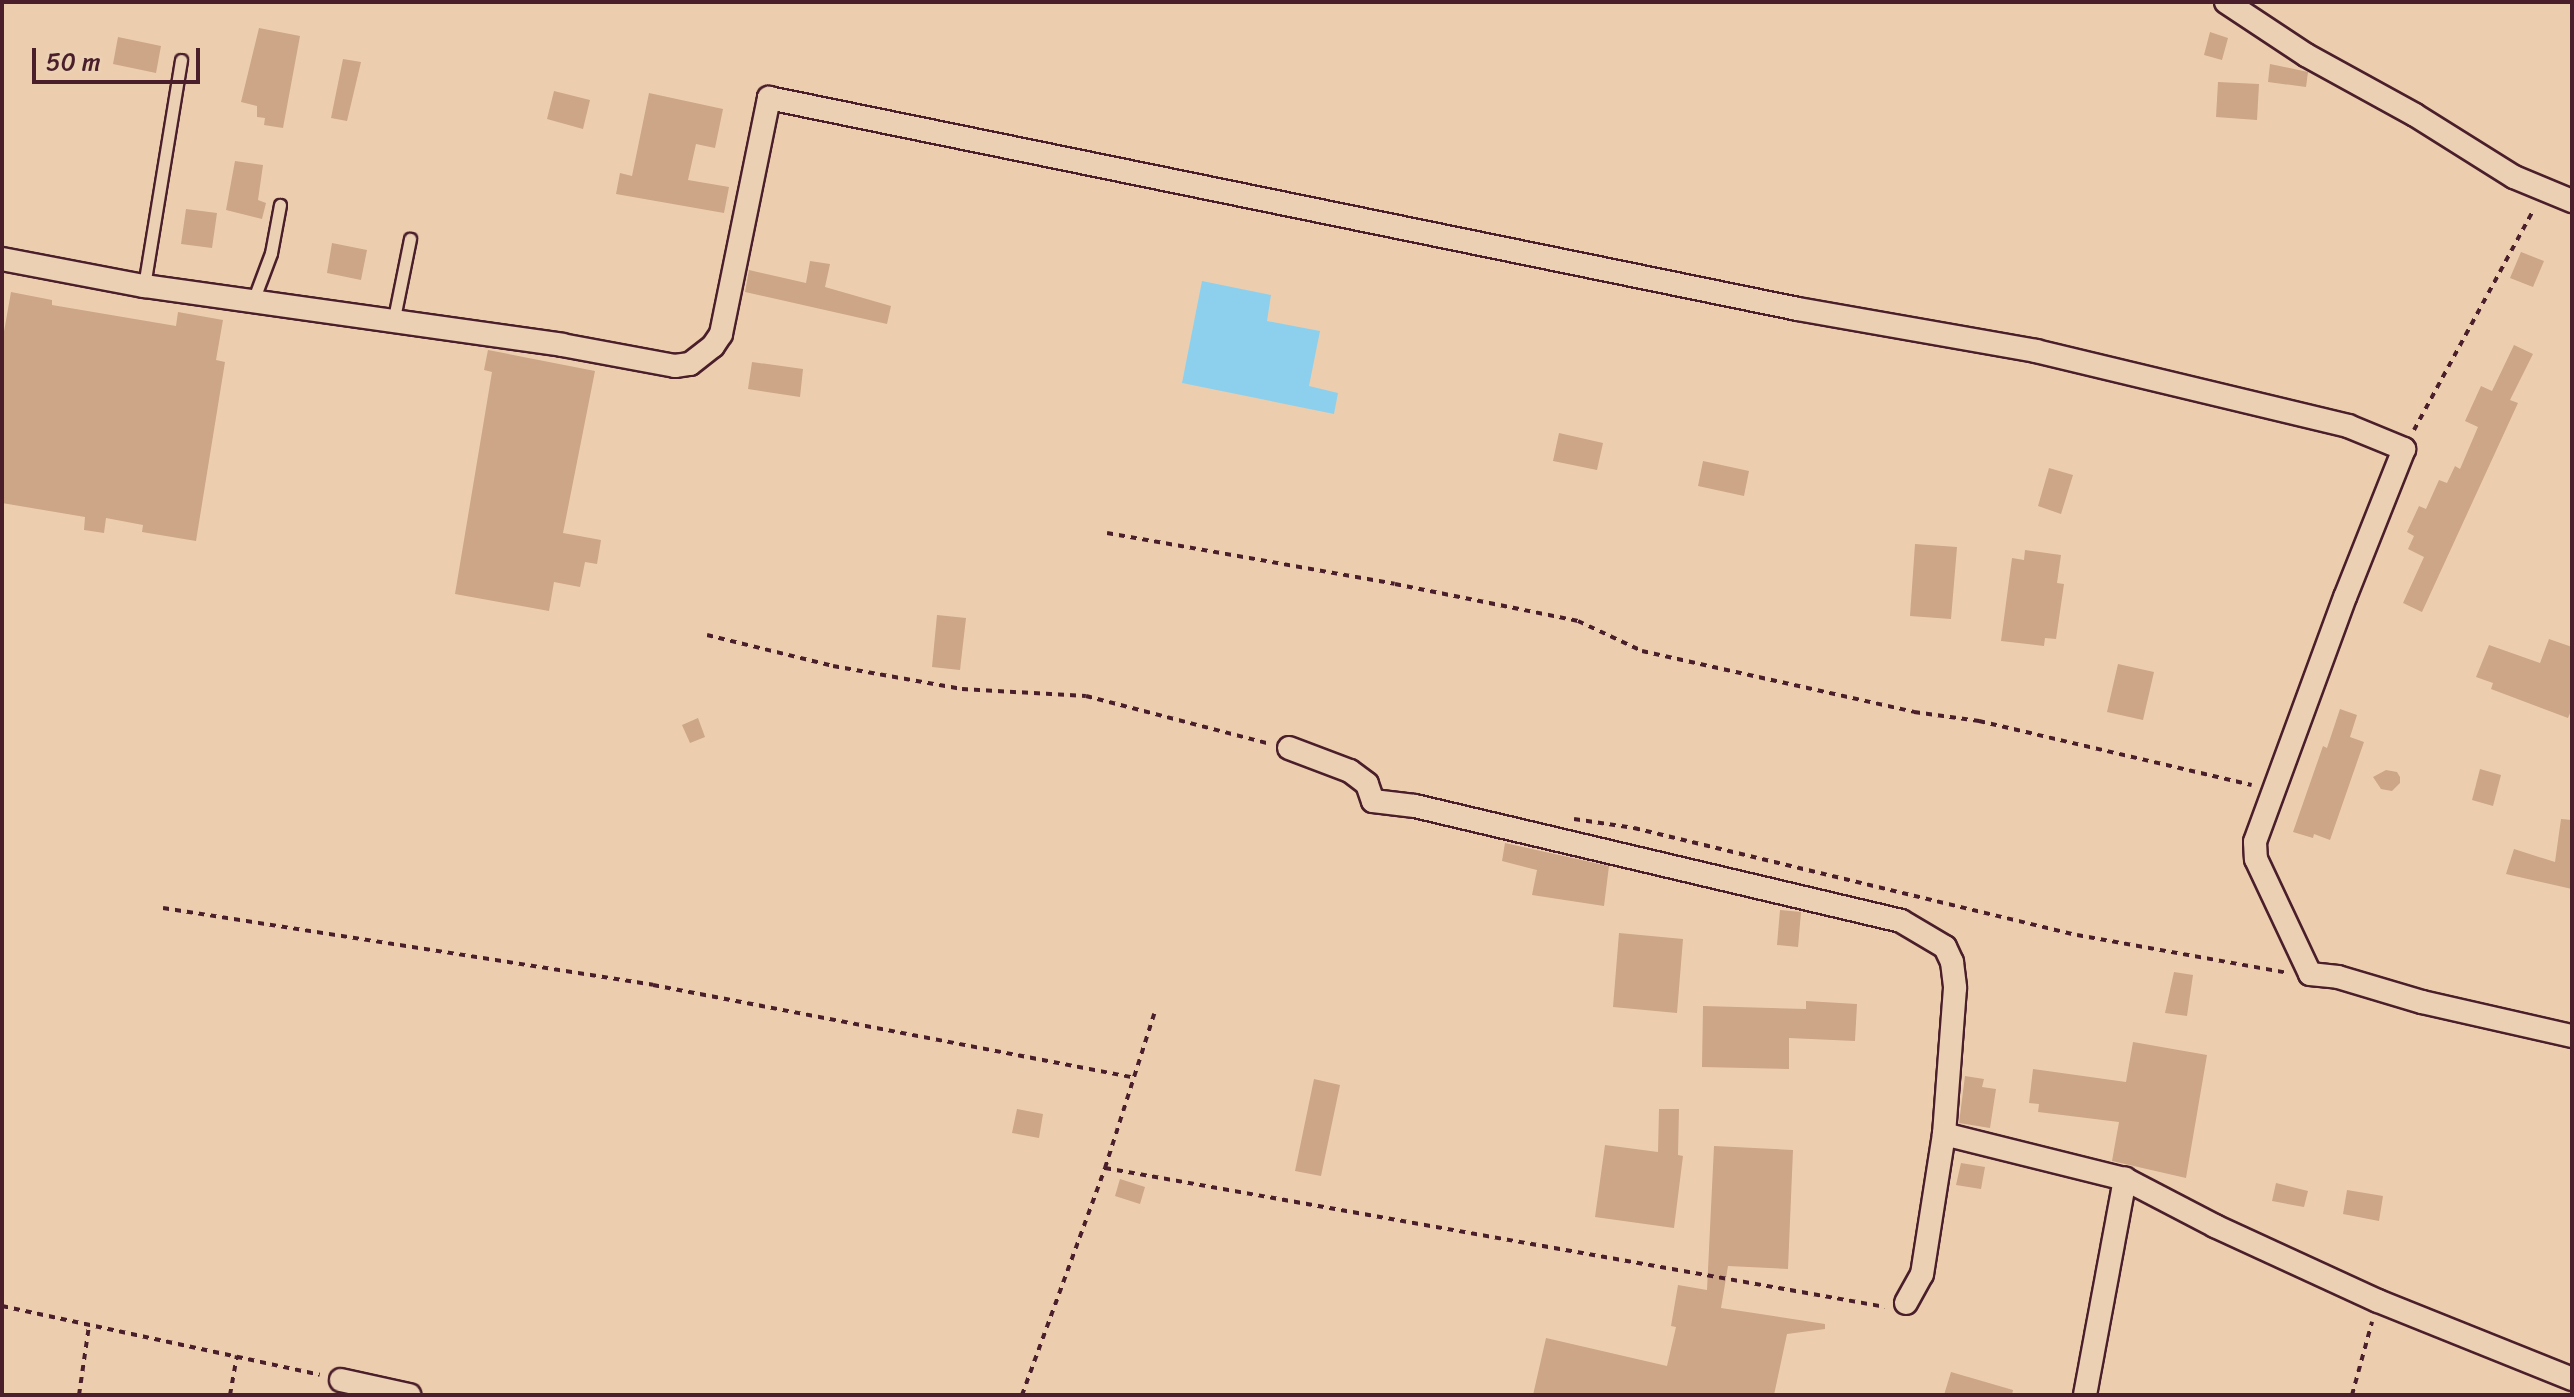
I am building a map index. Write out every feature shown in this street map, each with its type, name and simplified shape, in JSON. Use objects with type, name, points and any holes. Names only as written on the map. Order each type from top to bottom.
[{"type":"street","points":[[2226,2],[2306,55],[2415,115],[2514,177],[2572,201]]},
{"type":"street","points":[[2,259],[144,286],[562,345],[675,366],[690,364],[713,346],[721,334],[769,98],[1798,309],[2036,351],[2348,426],[2404,449],[2255,842],[2256,859],[2310,974],[2338,977],[2422,1002],[2572,1036]]},
{"type":"street","points":[[1289,748],[1350,771],[1367,784],[1373,801],[1415,806],[1901,921],[1945,947],[1952,962],[1955,988],[1944,1134],[1922,1274],[1906,1303]]},
{"type":"street","points":[[1944,1134],[2125,1179],[2215,1226],[2378,1301],[2572,1379]]},
{"type":"street","points":[[2085,1395],[2125,1179]]},
{"type":"street","points":[[341,1380],[409,1395]]},
{"type":"lane","points":[[144,286],[181,60]]},
{"type":"lane","points":[[253,301],[271,253],[280,205]]},
{"type":"lane","points":[[393,323],[410,239]]},
{"type":"path","points":[[2404,449],[2545,190]]},
{"type":"path","points":[[1107,533],[1395,584],[1578,621],[1642,651],[1914,712],[1979,721],[2274,790]]},
{"type":"path","points":[[707,635],[833,666],[962,689],[1086,696],[1289,748]]},
{"type":"path","points":[[1572,818],[1649,831],[2077,935],[2272,972],[2310,974]]},
{"type":"path","points":[[163,908],[653,985],[1134,1078]]},
{"type":"path","points":[[1022,1395],[1105,1168],[1154,1014]]},
{"type":"path","points":[[1105,1168],[1642,1262],[1856,1305],[1876,1308],[1906,1303]]},
{"type":"path","points":[[2352,1395],[2378,1301]]},
{"type":"path","points":[[2,1306],[341,1380]]},
{"type":"path","points":[[79,1395],[89,1326]]},
{"type":"path","points":[[230,1395],[237,1356]]},
{"type":"water","points":[[1202,281],[1271,295],[1267,321],[1320,331],[1309,386],[1338,393],[1334,414],[1182,383]]},
{"type":"building","points":[[259,28],[300,36],[283,128],[264,125],[265,118],[257,117],[257,106],[241,102]]},
{"type":"building","points":[[2210,32],[2228,38],[2222,60],[2204,55]]},
{"type":"building","points":[[118,37],[161,46],[156,73],[113,64]]},
{"type":"building","points":[[343,59],[361,62],[347,121],[331,118]]},
{"type":"building","points":[[2270,64],[2308,72],[2306,87],[2268,82]]},
{"type":"building","points":[[2218,82],[2259,84],[2257,120],[2216,117]]},
{"type":"building","points":[[554,91],[590,100],[583,129],[547,119]]},
{"type":"building","points":[[649,93],[723,109],[715,148],[696,144],[688,180],[729,187],[724,213],[616,194],[620,173],[632,176]]},
{"type":"building","points":[[235,161],[263,165],[258,200],[266,203],[262,219],[226,210]]},
{"type":"building","points":[[186,209],[217,213],[212,248],[181,244]]},
{"type":"building","points":[[332,243],[367,250],[361,280],[327,273]]},
{"type":"building","points":[[2521,252],[2544,261],[2533,287],[2510,278]]},
{"type":"building","points":[[810,261],[830,264],[825,287],[891,306],[887,324],[745,292],[749,270],[806,283]]},
{"type":"building","points":[[11,292],[52,300],[52,305],[176,326],[178,312],[223,320],[216,360],[225,362],[196,541],[142,532],[143,525],[106,518],[104,533],[84,530],[85,517],[2,503],[2,343]]},
{"type":"building","points":[[2514,345],[2533,354],[2510,400],[2518,403],[2422,612],[2403,603],[2424,557],[2408,549],[2414,536],[2407,532],[2419,506],[2426,509],[2439,480],[2447,483],[2455,466],[2460,469],[2478,427],[2465,421],[2481,386],[2492,391]]},
{"type":"building","points":[[488,350],[595,371],[563,533],[601,540],[597,564],[585,562],[580,587],[554,582],[549,611],[455,594],[492,372],[484,370]]},
{"type":"building","points":[[752,362],[803,369],[800,397],[748,389]]},
{"type":"building","points":[[1559,433],[1603,443],[1597,470],[1553,461]]},
{"type":"building","points":[[1703,461],[1749,471],[1744,496],[1698,486]]},
{"type":"building","points":[[2049,468],[2073,475],[2061,514],[2038,506]]},
{"type":"building","points":[[1915,544],[1957,547],[1951,619],[1910,616]]},
{"type":"building","points":[[2025,550],[2061,555],[2057,583],[2064,584],[2056,639],[2045,638],[2044,646],[2001,641],[2012,558],[2024,560]]},
{"type":"building","points":[[937,615],[966,618],[960,670],[932,667]]},
{"type":"building","points":[[2549,639],[2572,647],[2572,708],[2568,718],[2491,689],[2493,683],[2476,677],[2489,645],[2540,663]]},
{"type":"building","points":[[2118,664],[2154,672],[2143,720],[2107,712]]},
{"type":"building","points":[[2340,709],[2357,715],[2350,737],[2364,742],[2330,840],[2314,834],[2313,838],[2293,832],[2323,746],[2327,748]]},
{"type":"building","points":[[698,718],[705,737],[690,743],[682,725]]},
{"type":"building","points":[[2480,769],[2501,775],[2493,806],[2472,800]]},
{"type":"building","points":[[2386,770],[2397,772],[2400,777],[2400,783],[2392,791],[2381,789],[2373,777]]},
{"type":"building","points":[[2561,819],[2572,820],[2572,889],[2506,874],[2514,849],[2555,862]]},
{"type":"building","points":[[1505,843],[1609,866],[1604,906],[1532,895],[1537,870],[1502,861]]},
{"type":"building","points":[[1780,910],[1801,912],[1798,947],[1777,945]]},
{"type":"building","points":[[1619,933],[1683,939],[1677,1013],[1613,1007]]},
{"type":"building","points":[[2174,972],[2193,975],[2187,1016],[2165,1013]]},
{"type":"building","points":[[1806,1001],[1857,1004],[1855,1041],[1789,1038],[1789,1069],[1702,1067],[1703,1006],[1806,1009]]},
{"type":"building","points":[[2133,1042],[2207,1055],[2186,1178],[2112,1161],[2119,1122],[2038,1112],[2039,1104],[2029,1103],[2033,1069],[2126,1082]]},
{"type":"building","points":[[1965,1076],[1984,1079],[1982,1087],[1996,1089],[1990,1128],[1959,1123]]},
{"type":"building","points":[[1314,1079],[1340,1085],[1321,1176],[1295,1171]]},
{"type":"building","points":[[1017,1109],[1043,1114],[1039,1138],[1012,1133]]},
{"type":"building","points":[[1659,1109],[1679,1109],[1678,1155],[1683,1156],[1674,1228],[1595,1217],[1605,1145],[1658,1152]]},
{"type":"building","points":[[1714,1146],[1793,1150],[1788,1269],[1728,1266],[1721,1308],[1825,1324],[1825,1329],[1787,1334],[1774,1395],[1533,1395],[1546,1338],[1667,1366],[1676,1327],[1671,1326],[1678,1285],[1707,1290]]},
{"type":"building","points":[[1961,1163],[1985,1167],[1981,1189],[1956,1185]]},
{"type":"building","points":[[1120,1179],[1145,1187],[1140,1204],[1115,1196]]},
{"type":"building","points":[[2276,1183],[2308,1191],[2304,1207],[2272,1201]]},
{"type":"building","points":[[2347,1190],[2383,1196],[2379,1221],[2343,1214]]},
{"type":"building","points":[[1951,1372],[2013,1390],[2012,1395],[1944,1395]]}]
